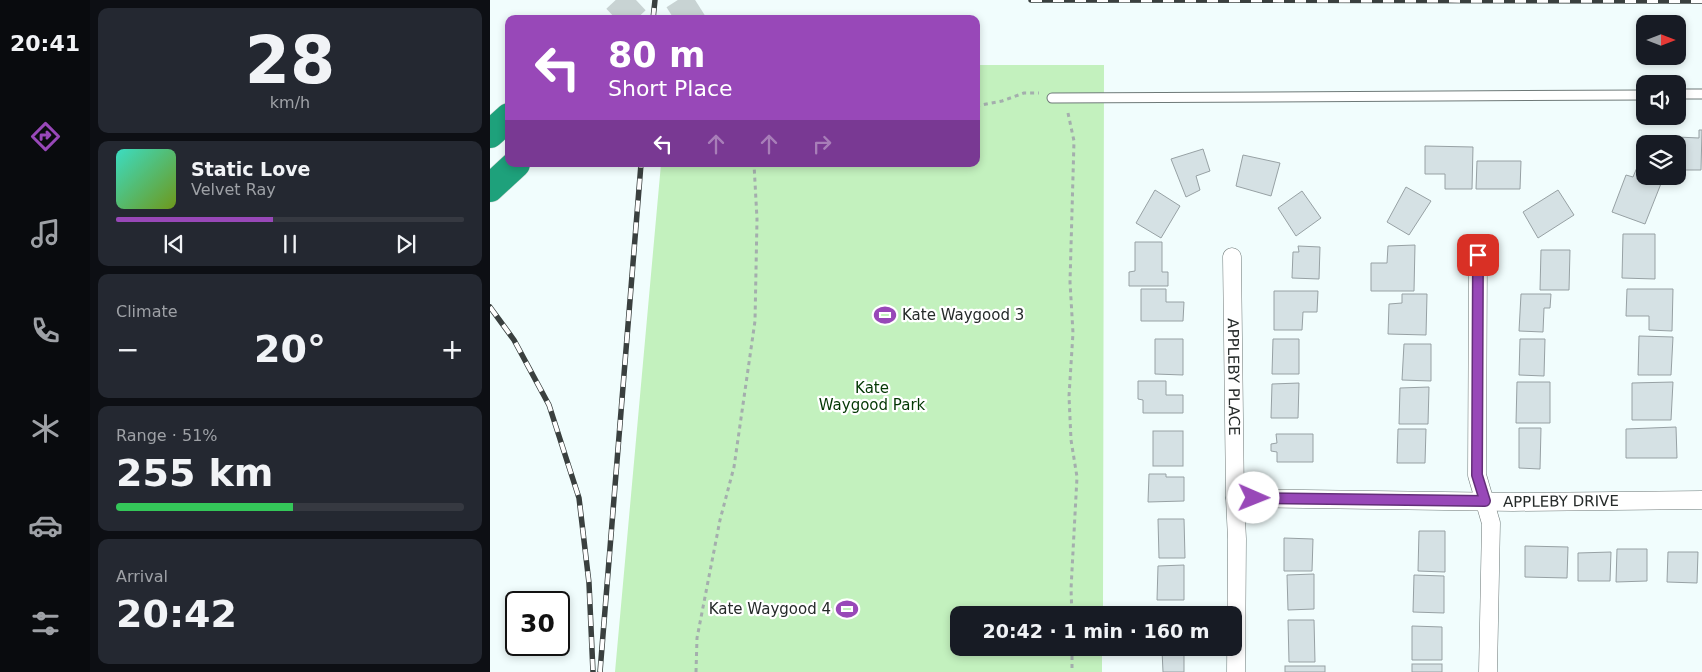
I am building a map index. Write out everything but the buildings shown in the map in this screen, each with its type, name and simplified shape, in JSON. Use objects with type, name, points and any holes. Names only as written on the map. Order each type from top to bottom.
[{"type":"highway","points":[[490,134],[505,121]]},
{"type":"highway","points":[[490,188],[513,167]]},
{"type":"street","points":[[1478,255],[1477,475],[1491,523],[1488,672]]},
{"type":"street","name":"APPLEBY PLACE","points":[[1232,257],[1235,498]]},
{"type":"street","points":[[1235,498],[1237,539],[1236,672]]},
{"type":"street","name":"APPLEBY DRIVE","points":[[1235,498],[1485,501],[1702,500]]},
{"type":"lane","points":[[1686,94],[1702,94]]},
{"type":"lane","points":[[1052,98],[1636,95]]},
{"type":"path","points":[[980,105],[1002,101],[1024,93],[1041,93],[1057,100],[1069,114],[1074,141],[1070,282],[1073,333],[1069,396],[1071,440],[1077,477],[1072,606]]},
{"type":"path","points":[[696,672],[697,638],[720,520],[734,467],[755,321],[757,219],[754,167]]},
{"type":"path","points":[[1072,656],[1072,672]]},
{"type":"green space","name":"Kate Waygood Park","points":[[980,65],[1104,65],[1103,606],[950,606],[950,656],[1102,656],[1102,672],[615,672],[661,167],[980,167]]},
{"type":"tunnel","points":[[620,15],[636,0]]},
{"type":"tunnel","points":[[680,15],[704,0]]},
{"type":"railway","points":[[653,15],[655,0]]},
{"type":"railway","points":[[1031,0],[1702,1]]},
{"type":"railway","points":[[600,672],[641,167]]},
{"type":"railway","points":[[490,307],[514,340],[549,405],[579,498],[589,583],[593,672]]},
{"type":"place","name":"Kate Waygood 3","points":[[885,315]]},
{"type":"place","name":"Kate Waygood 4","points":[[847,609]]},
{"type":"route","points":[[1254,498],[1485,501],[1477,475],[1478,255]]}]
